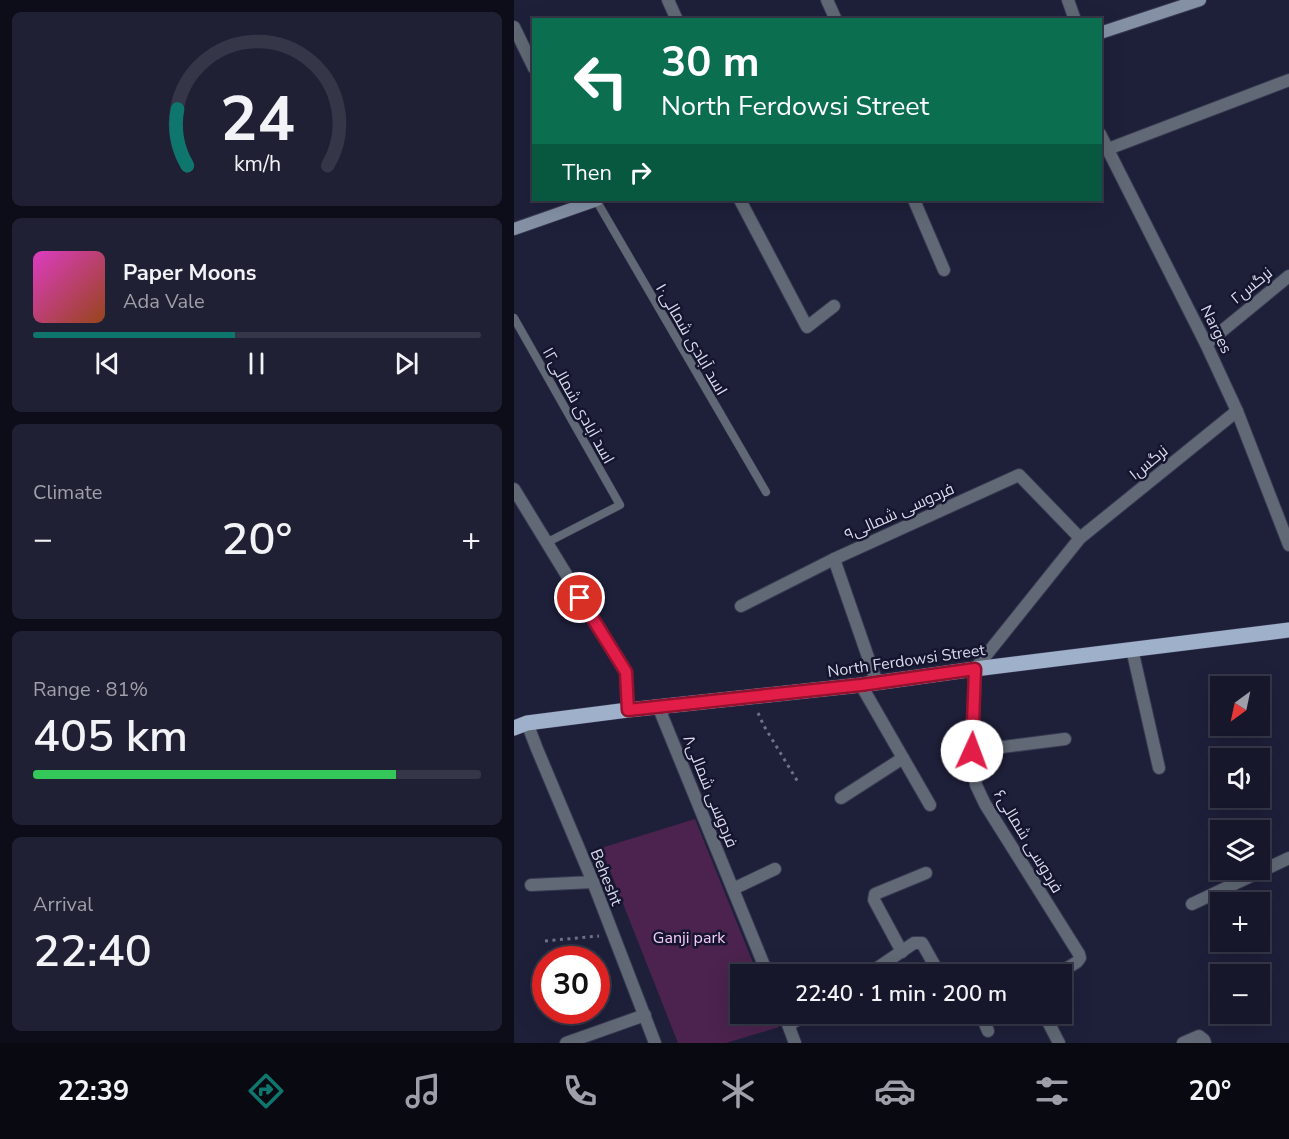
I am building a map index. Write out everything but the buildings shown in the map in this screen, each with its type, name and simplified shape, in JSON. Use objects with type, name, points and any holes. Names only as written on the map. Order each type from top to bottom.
[{"type":"main road","points":[[1102,32],[1175,4],[1200,0]]},
{"type":"main road","points":[[514,229],[593,201]]},
{"type":"main road","name":"North Ferdowsi Street","points":[[518,723],[861,685],[1288,630]]},
{"type":"street","points":[[668,0],[676,18]]},
{"type":"street","points":[[827,0],[835,18]]},
{"type":"street","points":[[1068,0],[1074,18]]},
{"type":"street","points":[[514,27],[532,64]]},
{"type":"street","points":[[1108,149],[1288,80]]},
{"type":"street","name":"Narges","points":[[1102,138],[1206,344],[1237,411],[1288,545]]},
{"type":"street","points":[[741,201],[807,327],[834,306]]},
{"type":"street","points":[[914,201],[944,270]]},
{"type":"street","name":"نرگس۲","points":[[1206,344],[1288,276]]},
{"type":"street","name":"نرگس۱","points":[[975,669],[1080,538],[1237,411]]},
{"type":"street","name":"فردوسی شمالی۹","points":[[877,683],[834,559],[1019,475],[1080,538]]},
{"type":"street","points":[[514,489],[626,672],[628,710]]},
{"type":"street","points":[[741,606],[834,559]]},
{"type":"street","points":[[1132,649],[1159,768]]},
{"type":"street","name":"فردوسی شمالی۶","points":[[975,669],[972,751],[976,785],[985,804],[1079,954],[1080,958],[1072,965]]},
{"type":"street","points":[[861,685],[930,805]]},
{"type":"street","name":"فردوسی شمالی۸","points":[[658,706],[764,964]]},
{"type":"street","name":"Behesht","points":[[518,723],[593,882],[655,1043]]},
{"type":"street","points":[[972,751],[1065,739]]},
{"type":"street","points":[[841,798],[903,758]]},
{"type":"street","points":[[1192,904],[1288,858]]},
{"type":"street","points":[[733,889],[775,869]]},
{"type":"street","points":[[902,952],[874,896],[926,873]]},
{"type":"street","points":[[531,885],[593,882]]},
{"type":"street","points":[[884,964],[914,943],[922,943],[934,964]]},
{"type":"street","points":[[566,1043],[645,1016]]},
{"type":"street","points":[[788,1024],[795,1043]]},
{"type":"street","points":[[985,1024],[988,1031]]},
{"type":"street","points":[[1049,1024],[1058,1043]]},
{"type":"street","points":[[1183,1043],[1199,1036],[1205,1043]]},
{"type":"lane","name":"اسد آبادی شمالی۱۰","points":[[597,201],[766,492]]},
{"type":"lane","name":"اسد آبادی شمالی۱۲","points":[[514,318],[620,505],[546,543]]},
{"type":"path","points":[[752,697],[764,726],[798,782]]},
{"type":"path","points":[[545,941],[612,934]]},
{"type":"green space","name":"Ganji park","points":[[695,819],[754,964],[730,964],[730,1024],[778,1024],[779,1027],[726,1043],[678,1043],[601,848]]},
{"type":"route","points":[[580,598],[626,672],[628,710],[861,685],[975,669],[972,751]]}]
